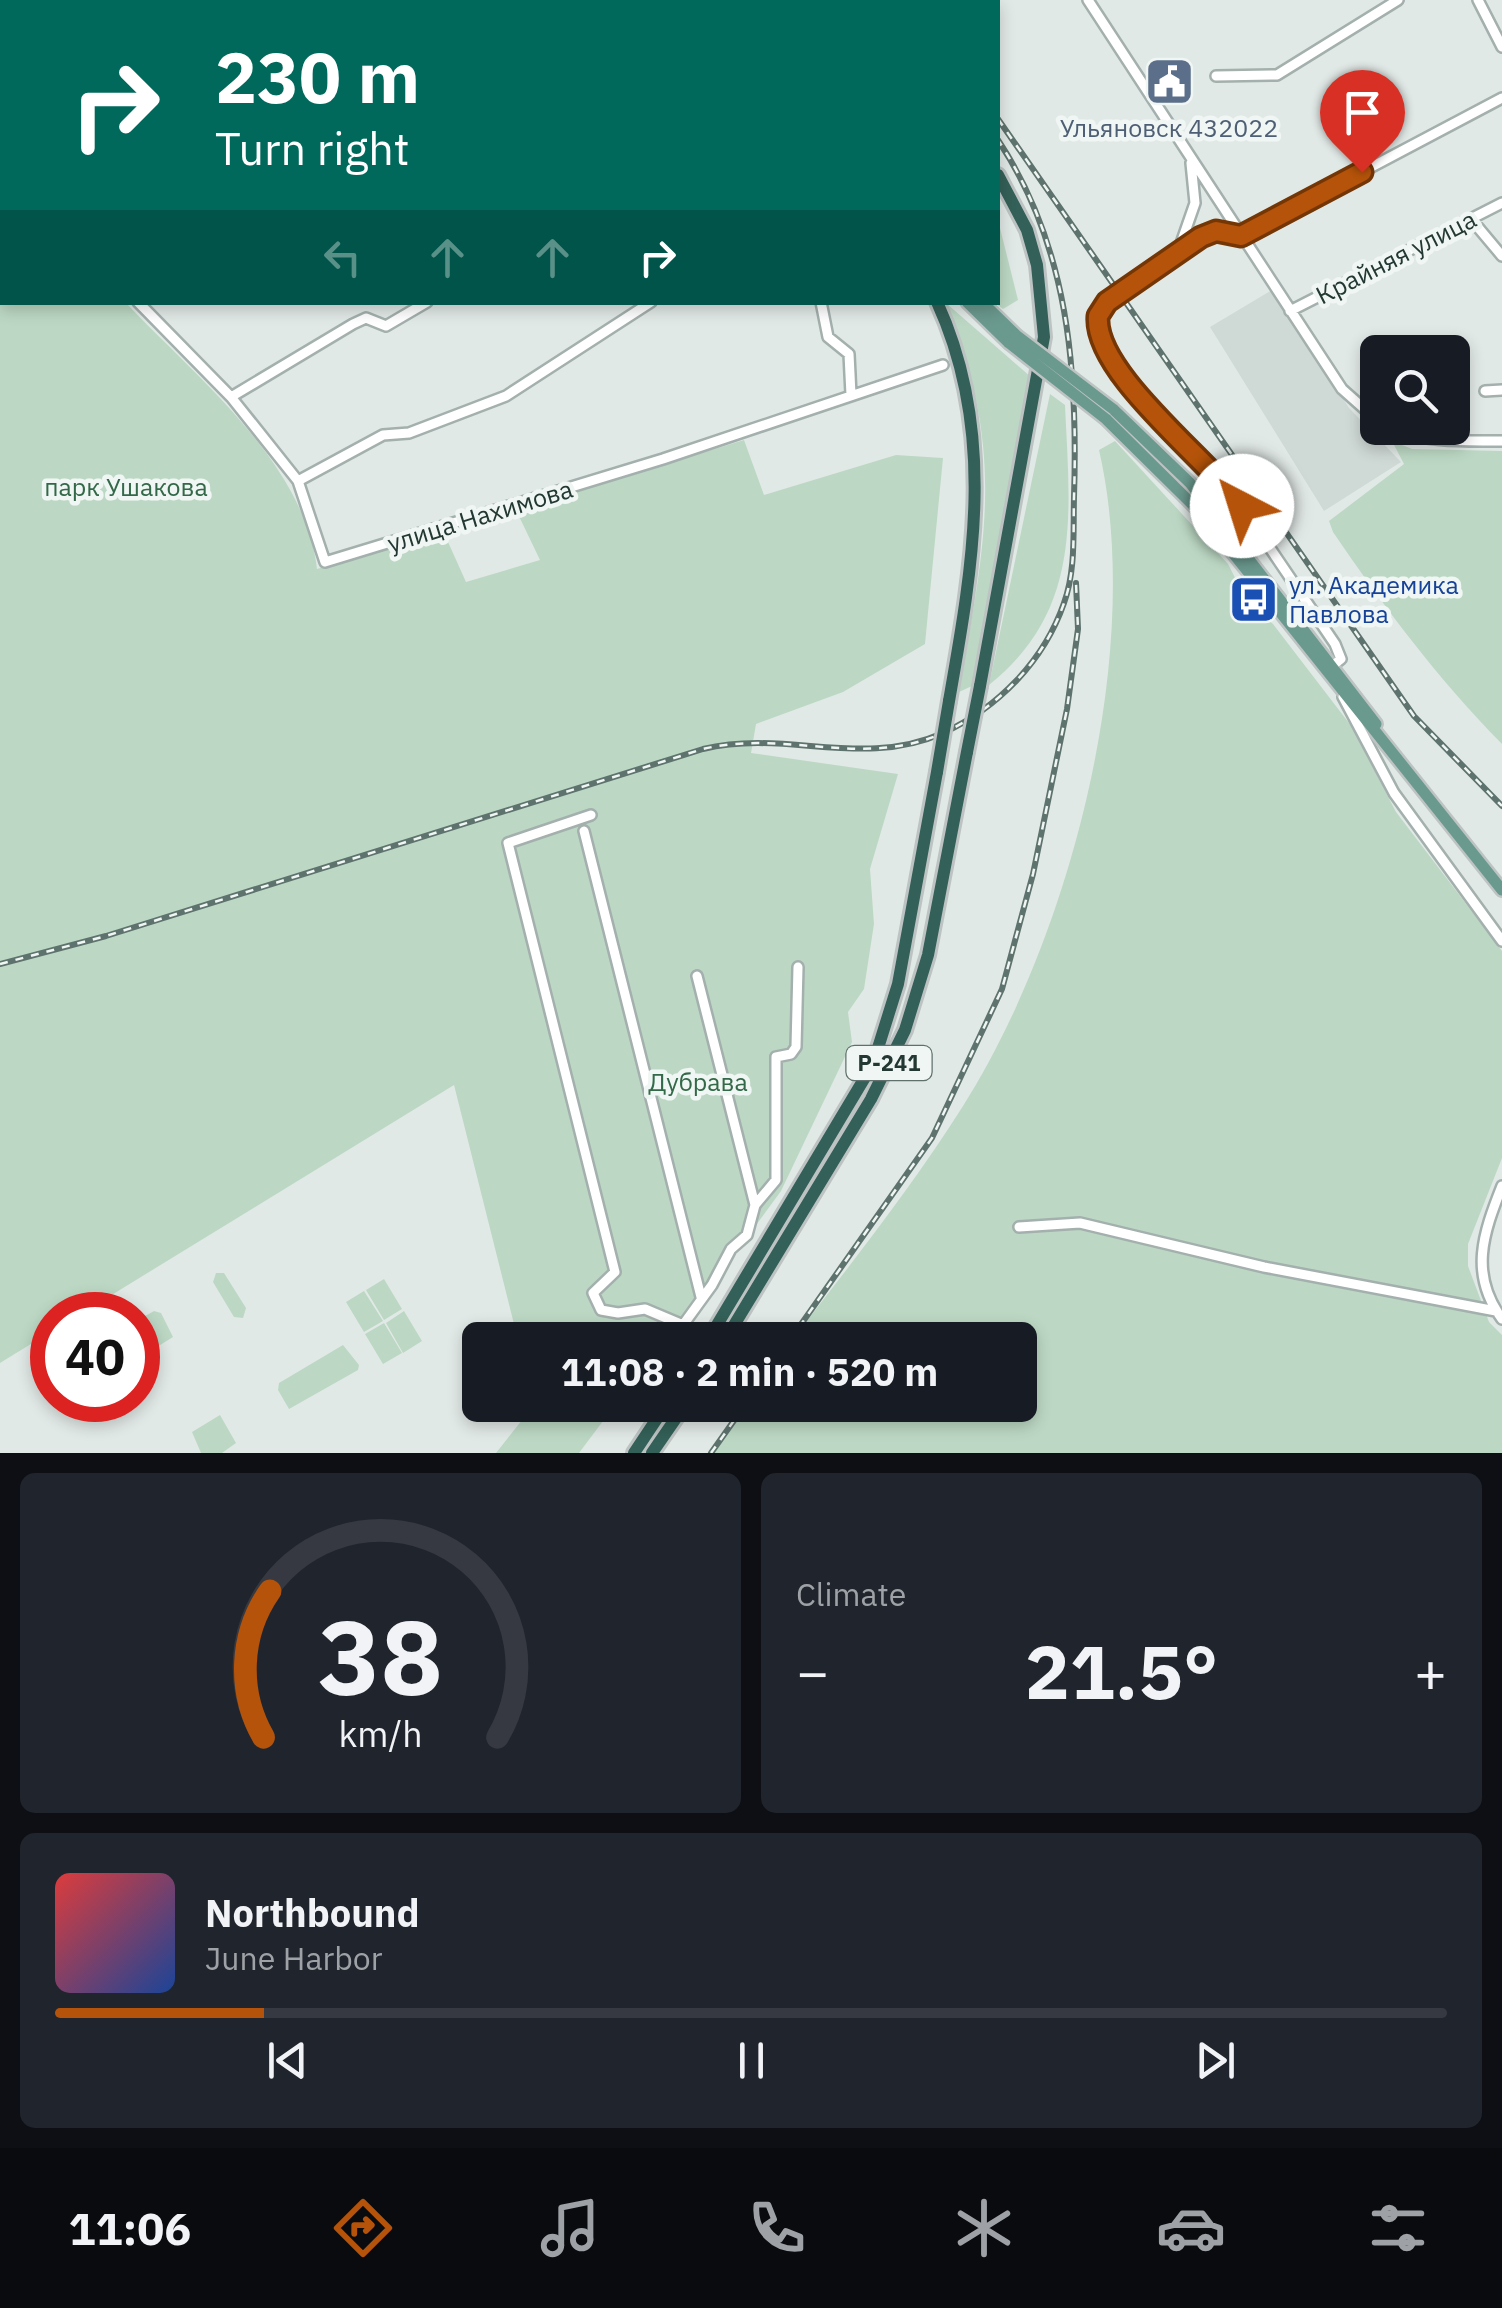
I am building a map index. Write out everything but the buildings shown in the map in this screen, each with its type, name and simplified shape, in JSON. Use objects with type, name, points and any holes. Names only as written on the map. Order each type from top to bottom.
[{"type":"highway","name":"Р-241","points":[[736,1322],[871,1099],[904,1030],[928,956],[1044,337],[1037,264],[1027,230],[1000,179]]},
{"type":"highway","name":"Р-241","points":[[719,1322],[873,1064],[898,984],[969,592],[978,470],[971,401],[938,305]]},
{"type":"highway","points":[[634,1453],[655,1422]]},
{"type":"highway","points":[[652,1453],[673,1422]]},
{"type":"main road","points":[[971,305],[1110,414],[1190,483],[1502,890]]},
{"type":"main road","points":[[984,305],[1012,339]]},
{"type":"main road","points":[[1329,669],[1342,695],[1411,776]]},
{"type":"street","points":[[1088,0],[1290,311],[1342,388],[1360,404]]},
{"type":"street","points":[[1216,76],[1278,75],[1398,0]]},
{"type":"street","points":[[1478,0],[1502,47]]},
{"type":"street","points":[[1329,669],[1341,660],[1334,644],[1242,506],[1132,390],[1101,343],[1097,322],[1104,304],[1178,252],[1216,231],[1241,236],[1502,98]]},
{"type":"street","points":[[1178,252],[1190,228],[1196,190],[1181,141]]},
{"type":"street","name":"Крайняя улица","points":[[1290,311],[1502,204]]},
{"type":"street","points":[[1471,219],[1502,256]]},
{"type":"street","points":[[230,397],[353,324],[366,318],[386,326],[422,305]]},
{"type":"street","points":[[298,480],[383,435],[424,428],[506,396],[645,305]]},
{"type":"street","points":[[822,305],[828,337],[848,354],[851,395]]},
{"type":"street","name":"улица Нахимова","points":[[141,306],[230,397],[298,480],[326,562],[662,459],[944,365]]},
{"type":"street","points":[[1485,391],[1502,390]]},
{"type":"street","points":[[1470,441],[1502,441]]},
{"type":"street","points":[[1342,695],[1394,793],[1502,941]]},
{"type":"street","points":[[1374,758],[1382,750],[1392,754]]},
{"type":"street","points":[[591,815],[508,842],[615,1272],[593,1293],[601,1310],[618,1314],[645,1309],[683,1325],[731,1248],[747,1235],[755,1205],[779,1169],[776,1057],[791,1054],[796,1047],[798,966]]},
{"type":"street","points":[[584,831],[701,1297]]},
{"type":"street","points":[[696,976],[755,1205]]},
{"type":"street","points":[[1499,1315],[1484,1288],[1480,1260],[1502,1186]]},
{"type":"street","points":[[1018,1227],[1080,1223],[1264,1267],[1499,1315]]},
{"type":"shaded area","points":[[1272,290],[1360,419],[1360,445],[1385,445],[1401,462],[1324,511],[1210,327]]},
{"type":"green space","points":[[1000,228],[1018,300],[1003,309],[998,305]]},
{"type":"green space","points":[[0,305],[128,305],[214,392],[270,458],[292,493],[308,530],[317,569],[444,533],[466,582],[540,560],[516,510],[744,440],[764,495],[896,455],[943,458],[925,644],[843,692],[756,724],[751,753],[898,774],[870,869],[874,924],[864,989],[848,1012],[852,1042],[781,1191],[685,1322],[513,1322],[454,1085],[116,1292],[30,1292],[30,1345],[0,1363]]},
{"type":"green space","points":[[947,305],[1031,377],[972,686],[959,692],[977,587],[985,496],[984,451],[965,356]]},
{"type":"green space","points":[[1050,394],[1065,405],[1068,522],[1064,558],[1056,592],[1041,625],[1019,656],[989,685]]},
{"type":"green space","points":[[1115,441],[1228,564],[1248,603],[1273,624],[1352,727],[1396,812],[1502,951],[1502,1158],[1468,1244],[1468,1266],[1489,1322],[1502,1335],[1502,1453],[714,1453],[734,1422],[1037,1422],[1037,1322],[806,1322],[902,1196],[963,1106],[1002,1037],[1066,876],[1089,789],[1105,700],[1112,613],[1111,529],[1099,450]]},
{"type":"green space","points":[[1394,445],[1502,451],[1502,744],[1413,642],[1352,560],[1329,521],[1404,464]]},
{"type":"green space","points":[[216,1273],[224,1273],[246,1308],[243,1318],[234,1317],[213,1282]]},
{"type":"green space","points":[[384,1279],[402,1309],[384,1320],[366,1290]]},
{"type":"green space","points":[[364,1291],[383,1321],[364,1332],[346,1302]]},
{"type":"green space","points":[[404,1311],[422,1341],[403,1353],[386,1323]]},
{"type":"green space","points":[[160,1313],[161,1313],[173,1337],[160,1345]]},
{"type":"green space","points":[[384,1323],[402,1353],[383,1364],[365,1334]]},
{"type":"green space","points":[[343,1345],[359,1365],[358,1370],[289,1409],[278,1390],[279,1383]]},
{"type":"green space","points":[[220,1415],[236,1443],[222,1453],[201,1453],[192,1432]]},
{"type":"green space","points":[[521,1422],[602,1422],[579,1453],[496,1453]]},
{"type":"railway","points":[[1000,122],[1414,716],[1502,806]]},
{"type":"railway","points":[[0,964],[106,936],[703,749],[765,743],[854,749],[913,743],[963,723],[1000,696],[1044,644],[1068,590],[1073,551],[1075,450],[1070,357],[1054,267],[1022,181],[1000,143]]},
{"type":"railway","points":[[803,1322],[932,1138],[1002,989],[1033,874],[1067,709],[1078,629],[1076,583]]},
{"type":"railway","points":[[711,1453],[733,1422]]},
{"type":"place","name":"Ульяновск 432022","points":[[1169,82]]},
{"type":"place","name":"ул. Академика Павлова","points":[[1254,599]]},
{"type":"route","points":[[1242,506],[1122,377],[1101,343],[1098,316],[1107,302],[1201,237],[1216,231],[1241,236],[1362,172]]},
{"type":"park label","name":"парк Ушакова","points":[[126,487]]},
{"type":"park label","name":"Дубрава","points":[[698,1082]]}]
